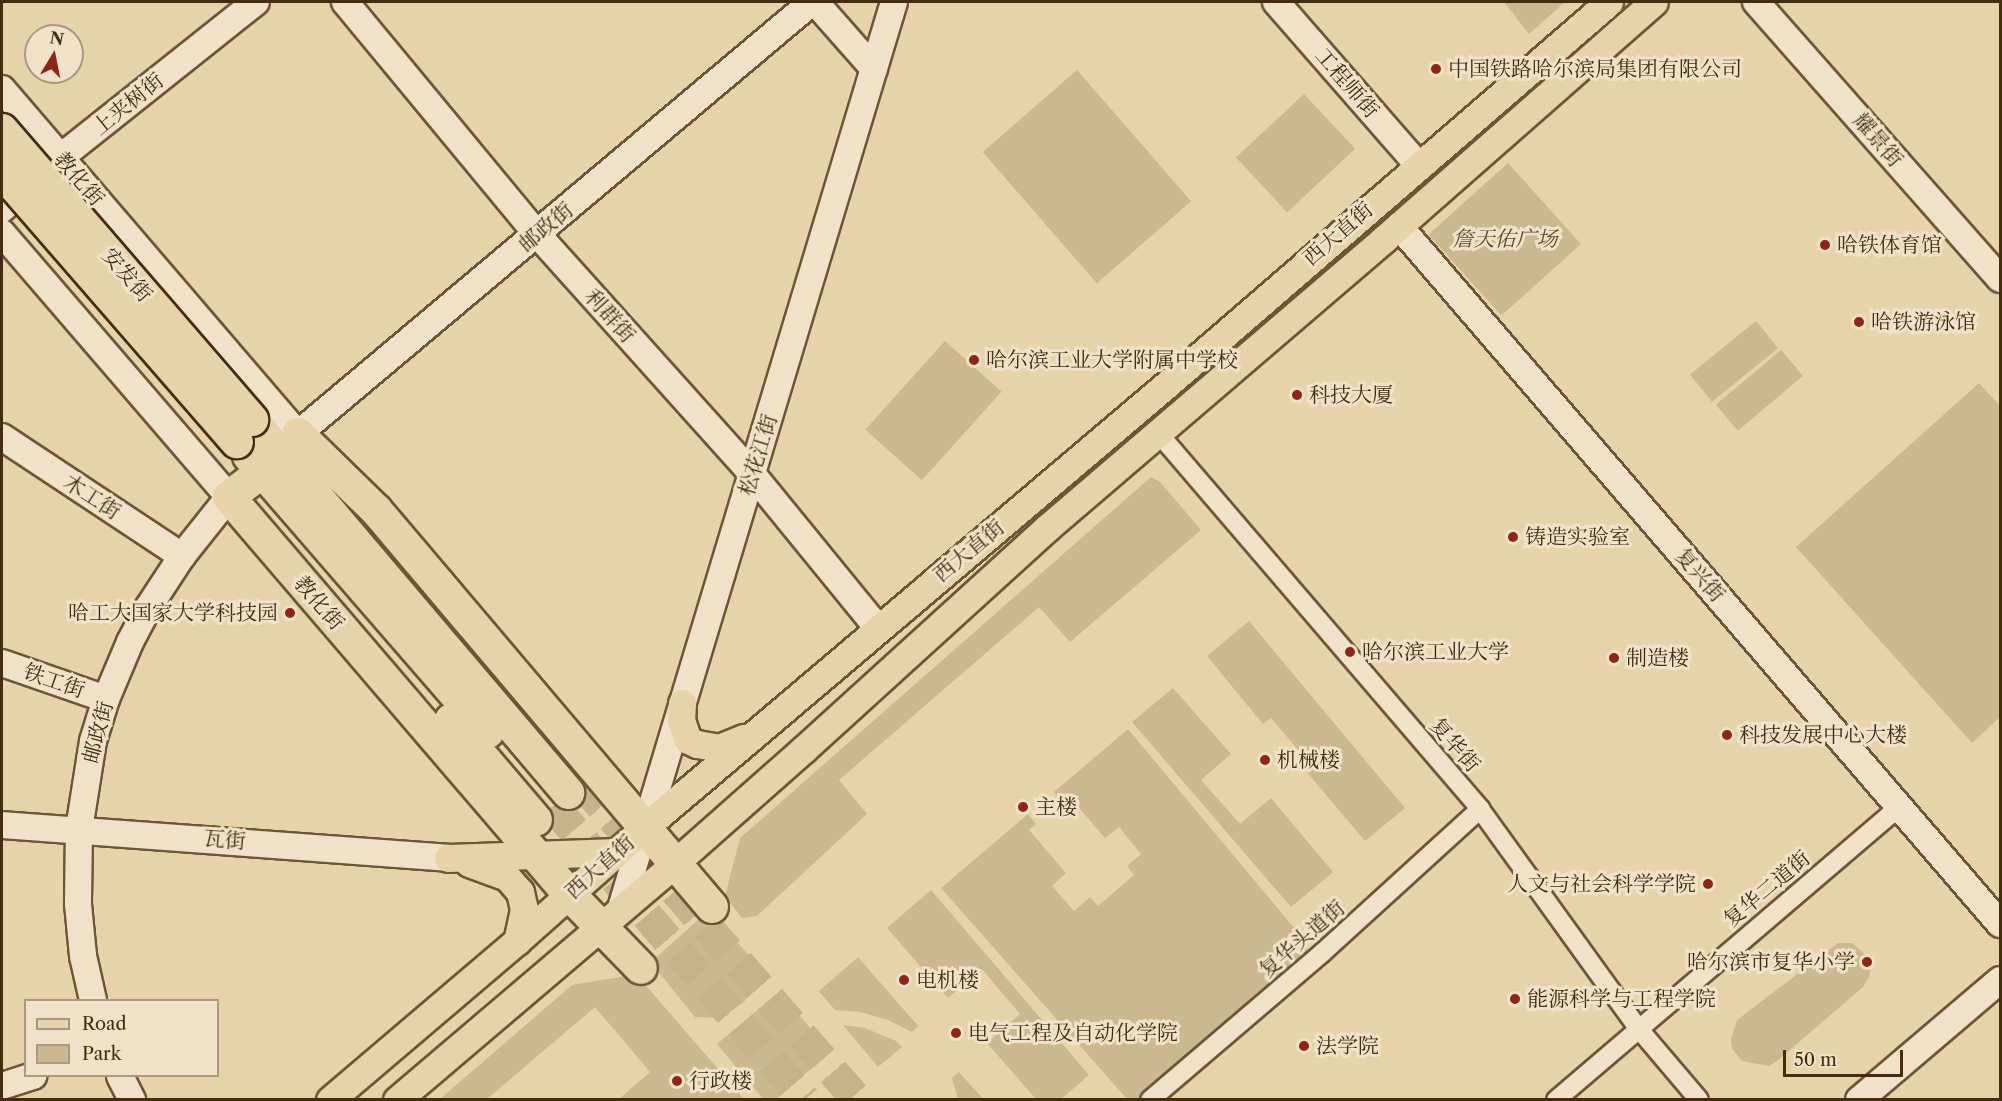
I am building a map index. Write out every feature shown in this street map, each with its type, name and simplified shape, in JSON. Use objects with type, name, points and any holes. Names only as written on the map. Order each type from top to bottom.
[{"type":"highway","name":"安发街","points":[[2,130],[245,431]]},
{"type":"highway","name":"安发街","points":[[2,172],[245,431]]},
{"type":"highway","name":"教化街","points":[[245,431],[263,467],[536,855],[569,894],[610,917],[641,968]]},
{"type":"highway","name":"教化街","points":[[263,467],[559,800],[263,467]]},
{"type":"highway","name":"教化街","points":[[263,467],[375,510],[712,907]]},
{"type":"main road","name":"西大直街","points":[[330,1100],[517,941],[645,827],[1165,386],[1609,2]]},
{"type":"main road","name":"西大直街","points":[[398,1100],[675,863],[1047,528],[1159,434],[1654,2]]},
{"type":"main road","points":[[682,703],[684,733],[688,740],[707,747],[719,748],[736,742],[770,721]]},
{"type":"main road","points":[[448,858],[617,852]]},
{"type":"main road","points":[[448,858],[499,873],[514,884],[523,900],[524,909],[517,941]]},
{"type":"street","name":"上夹树街","points":[[2,209],[61,157],[256,2]]},
{"type":"street","name":"利群街","points":[[345,2],[537,234],[753,475],[878,628]]},
{"type":"street","name":"邮政街","points":[[93,999],[83,956],[78,904],[79,829],[93,741],[106,699],[143,617],[182,556],[263,467],[814,2]]},
{"type":"street","points":[[814,2],[874,69]]},
{"type":"street","name":"松花江街","points":[[610,917],[645,827],[894,2]]},
{"type":"street","name":"工程师街","points":[[1276,2],[1418,165]]},
{"type":"street","name":"耀景街","points":[[1756,2],[2001,279]]},
{"type":"street","name":"教化街","points":[[2,89],[61,157],[263,467]]},
{"type":"street","name":"复兴街","points":[[1399,226],[2001,924]]},
{"type":"street","name":"教化街","points":[[2,233],[263,467]]},
{"type":"street","name":"复华街","points":[[1159,434],[1480,809],[1638,1028],[1699,1100]]},
{"type":"street","name":"木工街","points":[[2,437],[182,556]]},
{"type":"street","name":"铁工街","points":[[2,663],[106,699]]},
{"type":"street","name":"复华二道街","points":[[1556,1100],[1899,807]]},
{"type":"street","name":"复华头道街","points":[[1150,1100],[1322,952],[1480,809]]},
{"type":"street","name":"瓦街","points":[[2,825],[448,858]]},
{"type":"street","points":[[1859,1100],[2001,980]]},
{"type":"street","points":[[2,1086],[30,1077]]},
{"type":"street","points":[[120,1077],[132,1100]]},
{"type":"green space","points":[[1504,2],[1565,2],[1529,34]]},
{"type":"green space","points":[[1077,70],[1191,201],[1097,283],[983,152]]},
{"type":"green space","points":[[1304,94],[1355,149],[1287,212],[1236,157]]},
{"type":"green space","name":"詹天佑广场","points":[[1508,163],[1581,244],[1501,316],[1428,235]]},
{"type":"green space","points":[[1756,321],[1778,348],[1712,402],[1690,374]]},
{"type":"green space","points":[[945,341],[1001,392],[922,480],[865,429]]},
{"type":"green space","points":[[1781,350],[1803,376],[1738,431],[1716,405]]},
{"type":"green space","points":[[1979,383],[2000,406],[2000,717],[1972,743],[1796,547]]},
{"type":"green space","points":[[1151,477],[1160,482],[1201,530],[1070,642],[1039,607],[839,780],[867,814],[757,916],[742,918],[725,896],[740,838]]},
{"type":"green space","points":[[1249,621],[1405,808],[1365,841],[1305,770],[1311,765],[1271,718],[1263,724],[1207,656]]},
{"type":"green space","points":[[1173,688],[1231,754],[1201,780],[1240,824],[1271,798],[1333,872],[1291,907],[1132,722]]},
{"type":"green space","points":[[1128,729],[1305,941],[1308,958],[1136,1099],[1127,1099],[941,888],[1028,814],[1036,824],[1029,830],[1066,873],[1052,886],[1074,911],[1090,897],[1098,906],[1134,875],[1127,866],[1141,854],[1119,827],[1105,838],[1068,795],[1061,801],[1054,792]]},
{"type":"green space","points":[[931,890],[1089,1075],[1061,1099],[1036,1099],[987,1043],[1020,1014],[982,969],[948,998],[887,928]]},
{"type":"green space","points":[[706,913],[712,913],[757,965],[754,986],[744,1002],[725,1015],[715,1018],[695,1017],[653,965],[653,960]]},
{"type":"green space","points":[[1838,943],[1852,943],[1868,957],[1871,967],[1869,977],[1863,987],[1769,1066],[1742,1061],[1732,1048],[1731,1039],[1737,1020]]},
{"type":"green space","points":[[858,957],[918,1026],[912,1032],[888,1020],[860,1012],[835,1010],[819,991]]},
{"type":"green space","points":[[632,975],[642,981],[744,1099],[619,1099],[650,1072],[595,1007],[487,1099],[439,1100],[572,985]]},
{"type":"green space","points":[[779,992],[831,1052],[776,1099],[763,1099],[717,1044]]},
{"type":"green space","points":[[843,1025],[865,1028],[896,1041],[902,1047],[878,1067]]},
{"type":"green space","points":[[959,1072],[983,1099],[958,1099],[952,1078]]},
{"type":"tunnel","points":[[581,782],[857,1100]]},
{"type":"tunnel","points":[[553,806],[805,1100]]},
{"type":"place","name":"中国铁路哈尔滨局集团有限公司","points":[[1436,69]]},
{"type":"place","name":"哈铁体育馆","points":[[1825,245]]},
{"type":"place","name":"哈铁游泳馆","points":[[1859,322]]},
{"type":"place","name":"哈尔滨工业大学附属中学校","points":[[974,360]]},
{"type":"place","name":"科技大厦","points":[[1297,395]]},
{"type":"place","name":"铸造实验室","points":[[1513,537]]},
{"type":"place","name":"哈工大国家大学科技园","points":[[290,613]]},
{"type":"place","name":"哈尔滨工业大学","points":[[1350,652]]},
{"type":"place","name":"制造楼","points":[[1614,658]]},
{"type":"place","name":"科技发展中心大楼","points":[[1727,735]]},
{"type":"place","name":"机械楼","points":[[1265,760]]},
{"type":"place","name":"主楼","points":[[1023,807]]},
{"type":"place","name":"人文与社会科学学院","points":[[1708,884]]},
{"type":"place","name":"哈尔滨市复华小学","points":[[1867,962]]},
{"type":"place","name":"电机楼","points":[[904,980]]},
{"type":"place","name":"能源科学与工程学院","points":[[1515,999]]},
{"type":"place","name":"电气工程及自动化学院","points":[[956,1033]]},
{"type":"place","name":"法学院","points":[[1304,1046]]},
{"type":"place","name":"行政楼","points":[[677,1081]]}]
